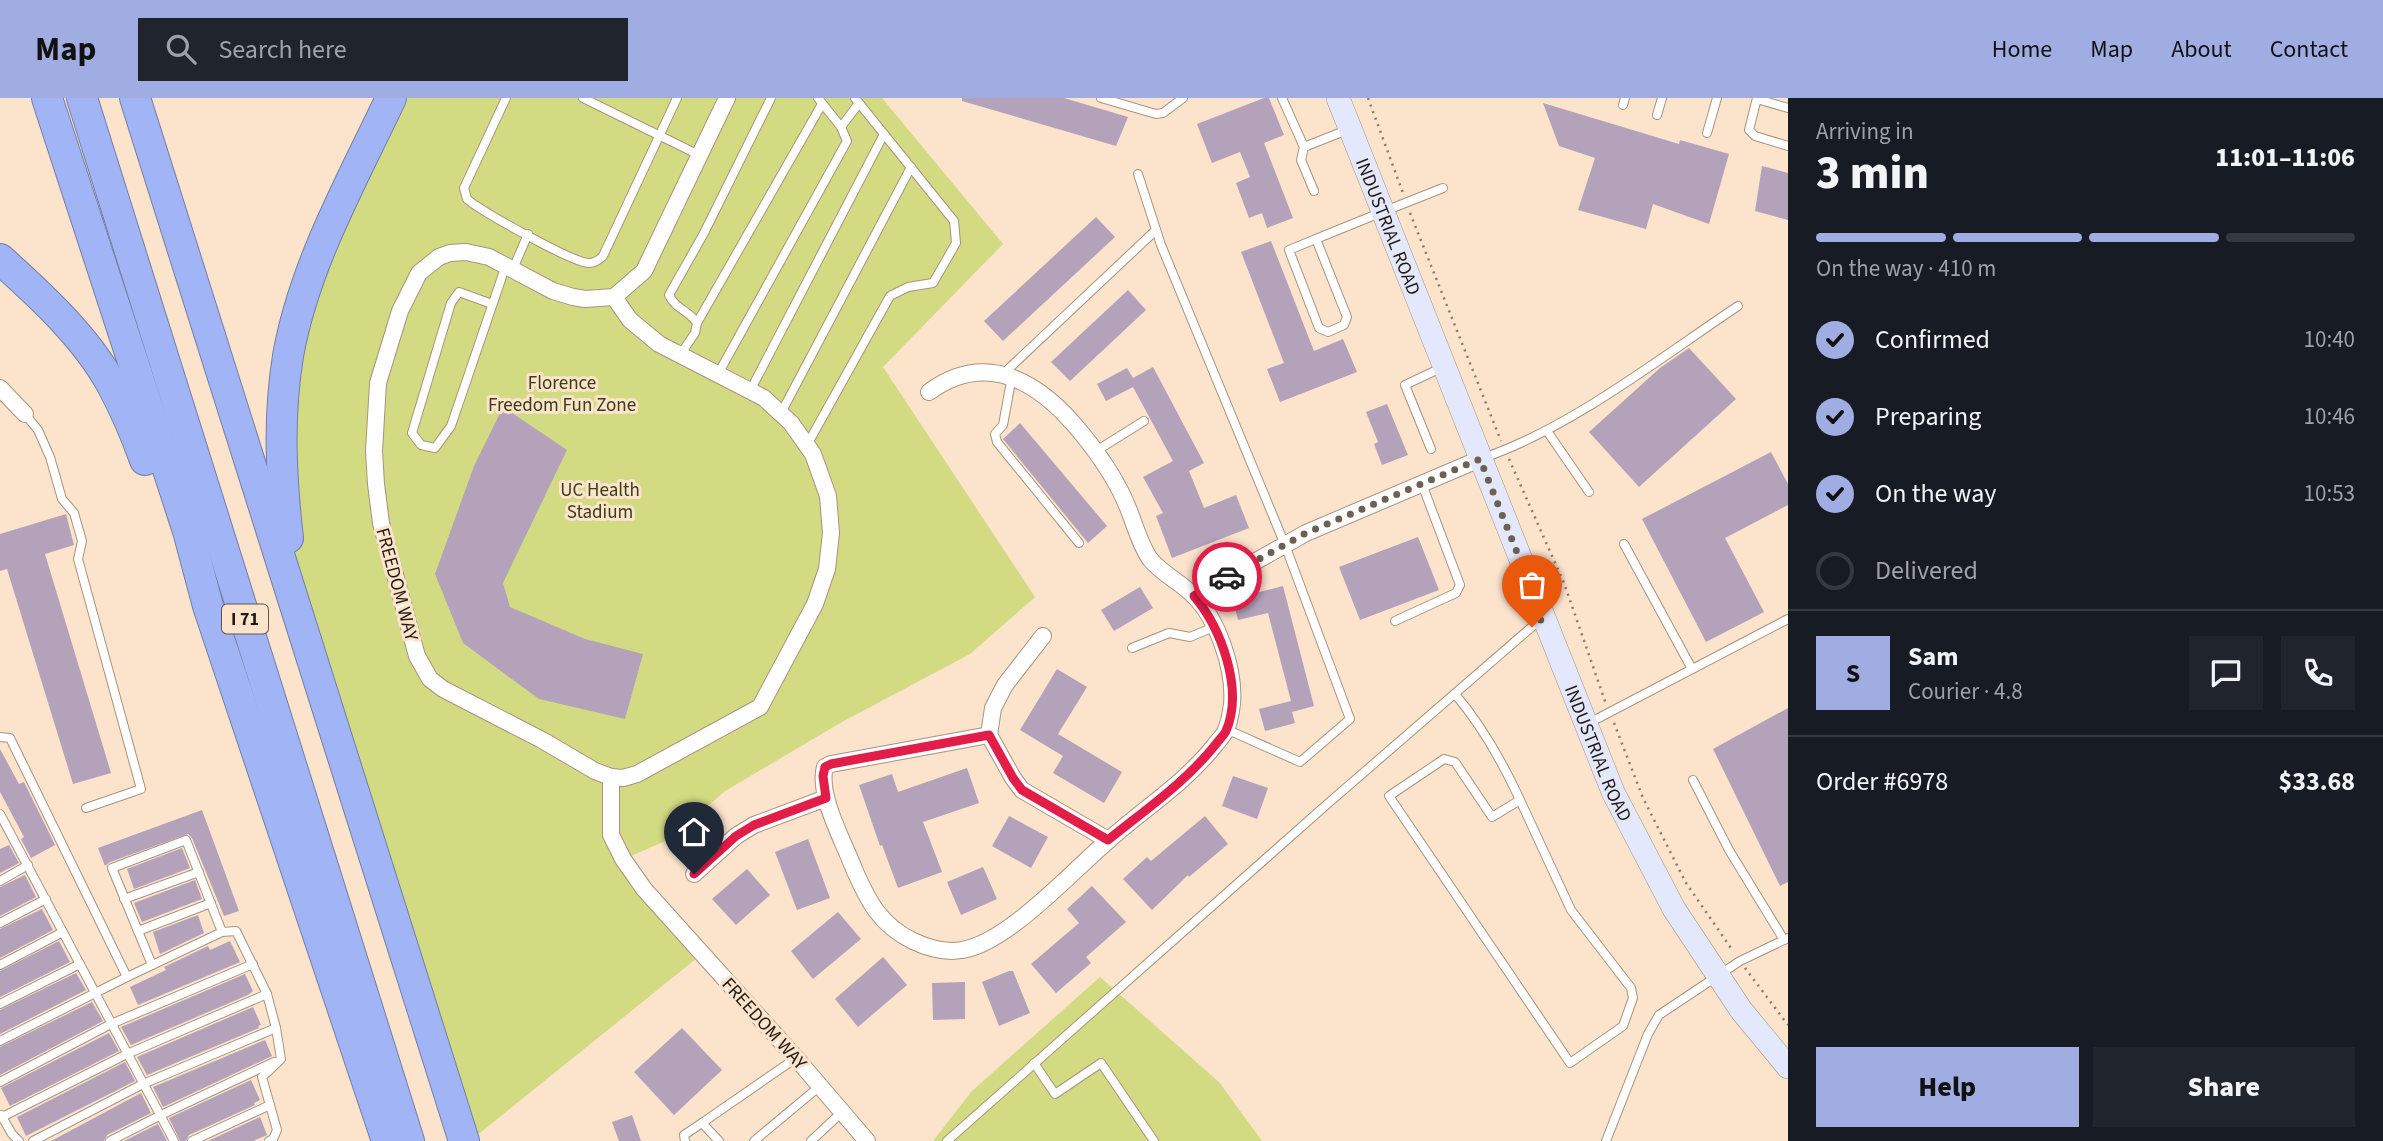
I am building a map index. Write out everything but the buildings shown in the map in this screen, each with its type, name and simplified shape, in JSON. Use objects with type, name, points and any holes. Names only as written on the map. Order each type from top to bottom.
[{"type":"highway","points":[[47,98],[188,531],[208,606],[387,1141]]},
{"type":"highway","name":"I 71","points":[[82,98],[409,1141]]},
{"type":"highway","name":"I 71","points":[[135,98],[464,1141]]},
{"type":"highway","points":[[295,608],[281,478],[281,419],[289,354],[301,303],[320,251],[391,98]]},
{"type":"highway","points":[[0,259],[68,326],[112,384],[136,437],[173,534],[208,606]]},
{"type":"main road","name":"INDUSTRIAL ROAD","points":[[1338,98],[1613,792],[1674,909],[1741,1010],[1788,1068]]},
{"type":"street","points":[[611,777],[623,778],[637,774],[760,707],[816,604],[827,569],[831,533],[828,496],[813,454],[791,423],[764,398],[659,344],[631,320],[614,297],[644,271],[727,98]]},
{"type":"street","name":"FREEDOM WAY","points":[[614,297],[573,298],[553,291],[479,253],[450,253],[439,257],[419,274],[388,343],[377,393],[374,451],[381,523],[417,656],[430,679],[443,689],[542,740],[595,771],[611,777],[611,835],[623,859],[644,888],[796,1058],[866,1141]]},
{"type":"street","points":[[929,392],[939,384],[959,376],[978,373],[1007,376],[1031,385],[1058,407],[1096,451],[1125,500],[1149,558],[1194,596],[1209,614],[1228,662],[1232,703],[1226,729],[1201,763],[995,938],[961,950],[924,946],[906,938],[890,926],[874,910],[864,892],[826,798],[823,776],[825,767],[989,735]]},
{"type":"street","points":[[0,388],[25,414]]},
{"type":"street","points":[[1194,596],[1306,533],[1480,459]]},
{"type":"street","points":[[1043,636],[1005,685],[993,708],[989,735],[1022,790],[1108,840]]},
{"type":"street","points":[[694,874],[729,841],[754,825],[826,798]]},
{"type":"lane","points":[[506,98],[464,188],[464,194],[472,204],[579,261],[589,263],[597,262],[603,256],[677,98]]},
{"type":"lane","points":[[583,98],[699,155]]},
{"type":"lane","points":[[697,323],[693,317],[674,305],[669,295],[704,233],[771,98]]},
{"type":"lane","points":[[1101,98],[1156,114],[1163,113],[1183,98]]},
{"type":"lane","points":[[1282,98],[1304,147],[1301,160],[1314,191]]},
{"type":"lane","points":[[1657,115],[1662,98]]},
{"type":"lane","points":[[1707,133],[1717,98]]},
{"type":"lane","points":[[1788,108],[1757,98],[1749,130],[1755,136],[1788,146]]},
{"type":"lane","points":[[680,355],[695,333],[697,323],[820,101],[841,127],[847,141],[718,374]]},
{"type":"lane","points":[[807,445],[890,296],[908,287],[933,283],[956,243],[954,221],[857,101],[841,127]]},
{"type":"lane","points":[[1304,147],[1350,129]]},
{"type":"lane","points":[[750,390],[884,134]]},
{"type":"lane","points":[[781,413],[911,167]]},
{"type":"lane","points":[[1138,174],[1156,230],[1286,545],[1350,719],[1300,762],[1226,729]]},
{"type":"lane","points":[[1316,239],[1347,317],[1344,325],[1328,332],[1319,328],[1289,250],[1316,239],[1383,212],[1443,188]]},
{"type":"lane","points":[[1079,543],[997,442],[995,434],[1003,425],[1007,376],[1156,230]]},
{"type":"lane","points":[[492,304],[459,292],[451,303],[412,433],[421,445],[435,448],[451,426],[492,304],[528,234]]},
{"type":"lane","points":[[1480,459],[1505,451],[1547,431],[1738,306]]},
{"type":"lane","points":[[1431,449],[1405,385],[1443,367]]},
{"type":"lane","points":[[25,414],[38,430],[50,457],[62,499],[74,513],[82,541],[78,559],[141,789],[86,808]]},
{"type":"lane","points":[[1096,451],[1144,421]]},
{"type":"lane","points":[[1547,431],[1589,492]]},
{"type":"lane","points":[[1395,621],[1456,593],[1460,585],[1422,484]]},
{"type":"lane","points":[[1624,544],[1692,669]]},
{"type":"lane","points":[[947,1141],[1543,618]]},
{"type":"lane","points":[[1585,725],[1788,619]]},
{"type":"lane","points":[[1132,648],[1169,633],[1190,637],[1214,627]]},
{"type":"lane","points":[[1455,694],[1481,725],[1520,800],[1571,910],[1631,988],[1633,998],[1623,1026],[1570,1063],[1388,796],[1444,759],[1455,762],[1492,817],[1520,800]]},
{"type":"lane","points":[[0,737],[10,738],[127,977]]},
{"type":"lane","points":[[1606,1141],[1648,1034],[1659,1015],[1716,975],[1786,939],[1729,850],[1692,780]]},
{"type":"lane","points":[[0,814],[174,1141]]},
{"type":"lane","points":[[0,835],[9,831]]},
{"type":"lane","points":[[152,965],[112,868],[186,841],[222,932]]},
{"type":"lane","points":[[0,881],[28,865]]},
{"type":"lane","points":[[124,899],[199,872]]},
{"type":"lane","points":[[0,923],[46,899]]},
{"type":"lane","points":[[138,931],[211,903]]},
{"type":"lane","points":[[0,1041],[222,932],[236,931],[267,994],[281,1059]]},
{"type":"lane","points":[[0,965],[63,932]]},
{"type":"lane","points":[[0,1004],[80,964]]},
{"type":"lane","points":[[0,1082],[111,1024],[253,964]]},
{"type":"lane","points":[[19,1141],[1,1115],[127,1054],[267,994]]},
{"type":"lane","points":[[33,1141],[144,1084],[276,1028]]},
{"type":"lane","points":[[685,1141],[684,1135],[796,1058]]},
{"type":"lane","points":[[269,1141],[277,1130],[262,1077],[281,1059]]},
{"type":"lane","points":[[110,1141],[281,1059]]},
{"type":"lane","points":[[1034,1063],[1055,1094],[1101,1063],[1154,1141]]},
{"type":"lane","points":[[754,1141],[820,1086]]},
{"type":"lane","points":[[192,1141],[270,1105]]},
{"type":"lane","points":[[811,1141],[842,1112]]},
{"type":"lane","points":[[702,1123],[719,1141]]},
{"type":"path","points":[[1368,98],[1397,177]]},
{"type":"path","points":[[1414,222],[1496,431]]},
{"type":"path","points":[[1510,462],[1564,583],[1601,690]]},
{"type":"path","points":[[1616,729],[1643,798],[1686,883],[1727,942]]},
{"type":"path","points":[[1752,977],[1788,1025]]},
{"type":"green space","name":"UC Health Stadium","points":[[391,98],[882,98],[1003,244],[883,367],[1035,597],[970,654],[842,722],[725,791],[670,839],[624,859],[702,954],[470,1141],[295,608],[281,478],[310,277]]},
{"type":"green space","points":[[1100,977],[1219,1082],[1262,1141],[933,1141],[972,1091]]},
{"type":"way so far","points":[[1227,577],[1306,533],[1480,459],[1543,618],[1532,627]]},
{"type":"route","points":[[694,874],[736,836],[754,825],[826,798],[823,776],[825,767],[831,764],[989,735],[1022,790],[1108,840],[1201,763],[1226,731],[1232,703],[1228,662],[1209,614],[1194,596],[1227,577]]},
{"type":"park label","name":"Florence Freedom Fun Zone","points":[[562,393]]}]
